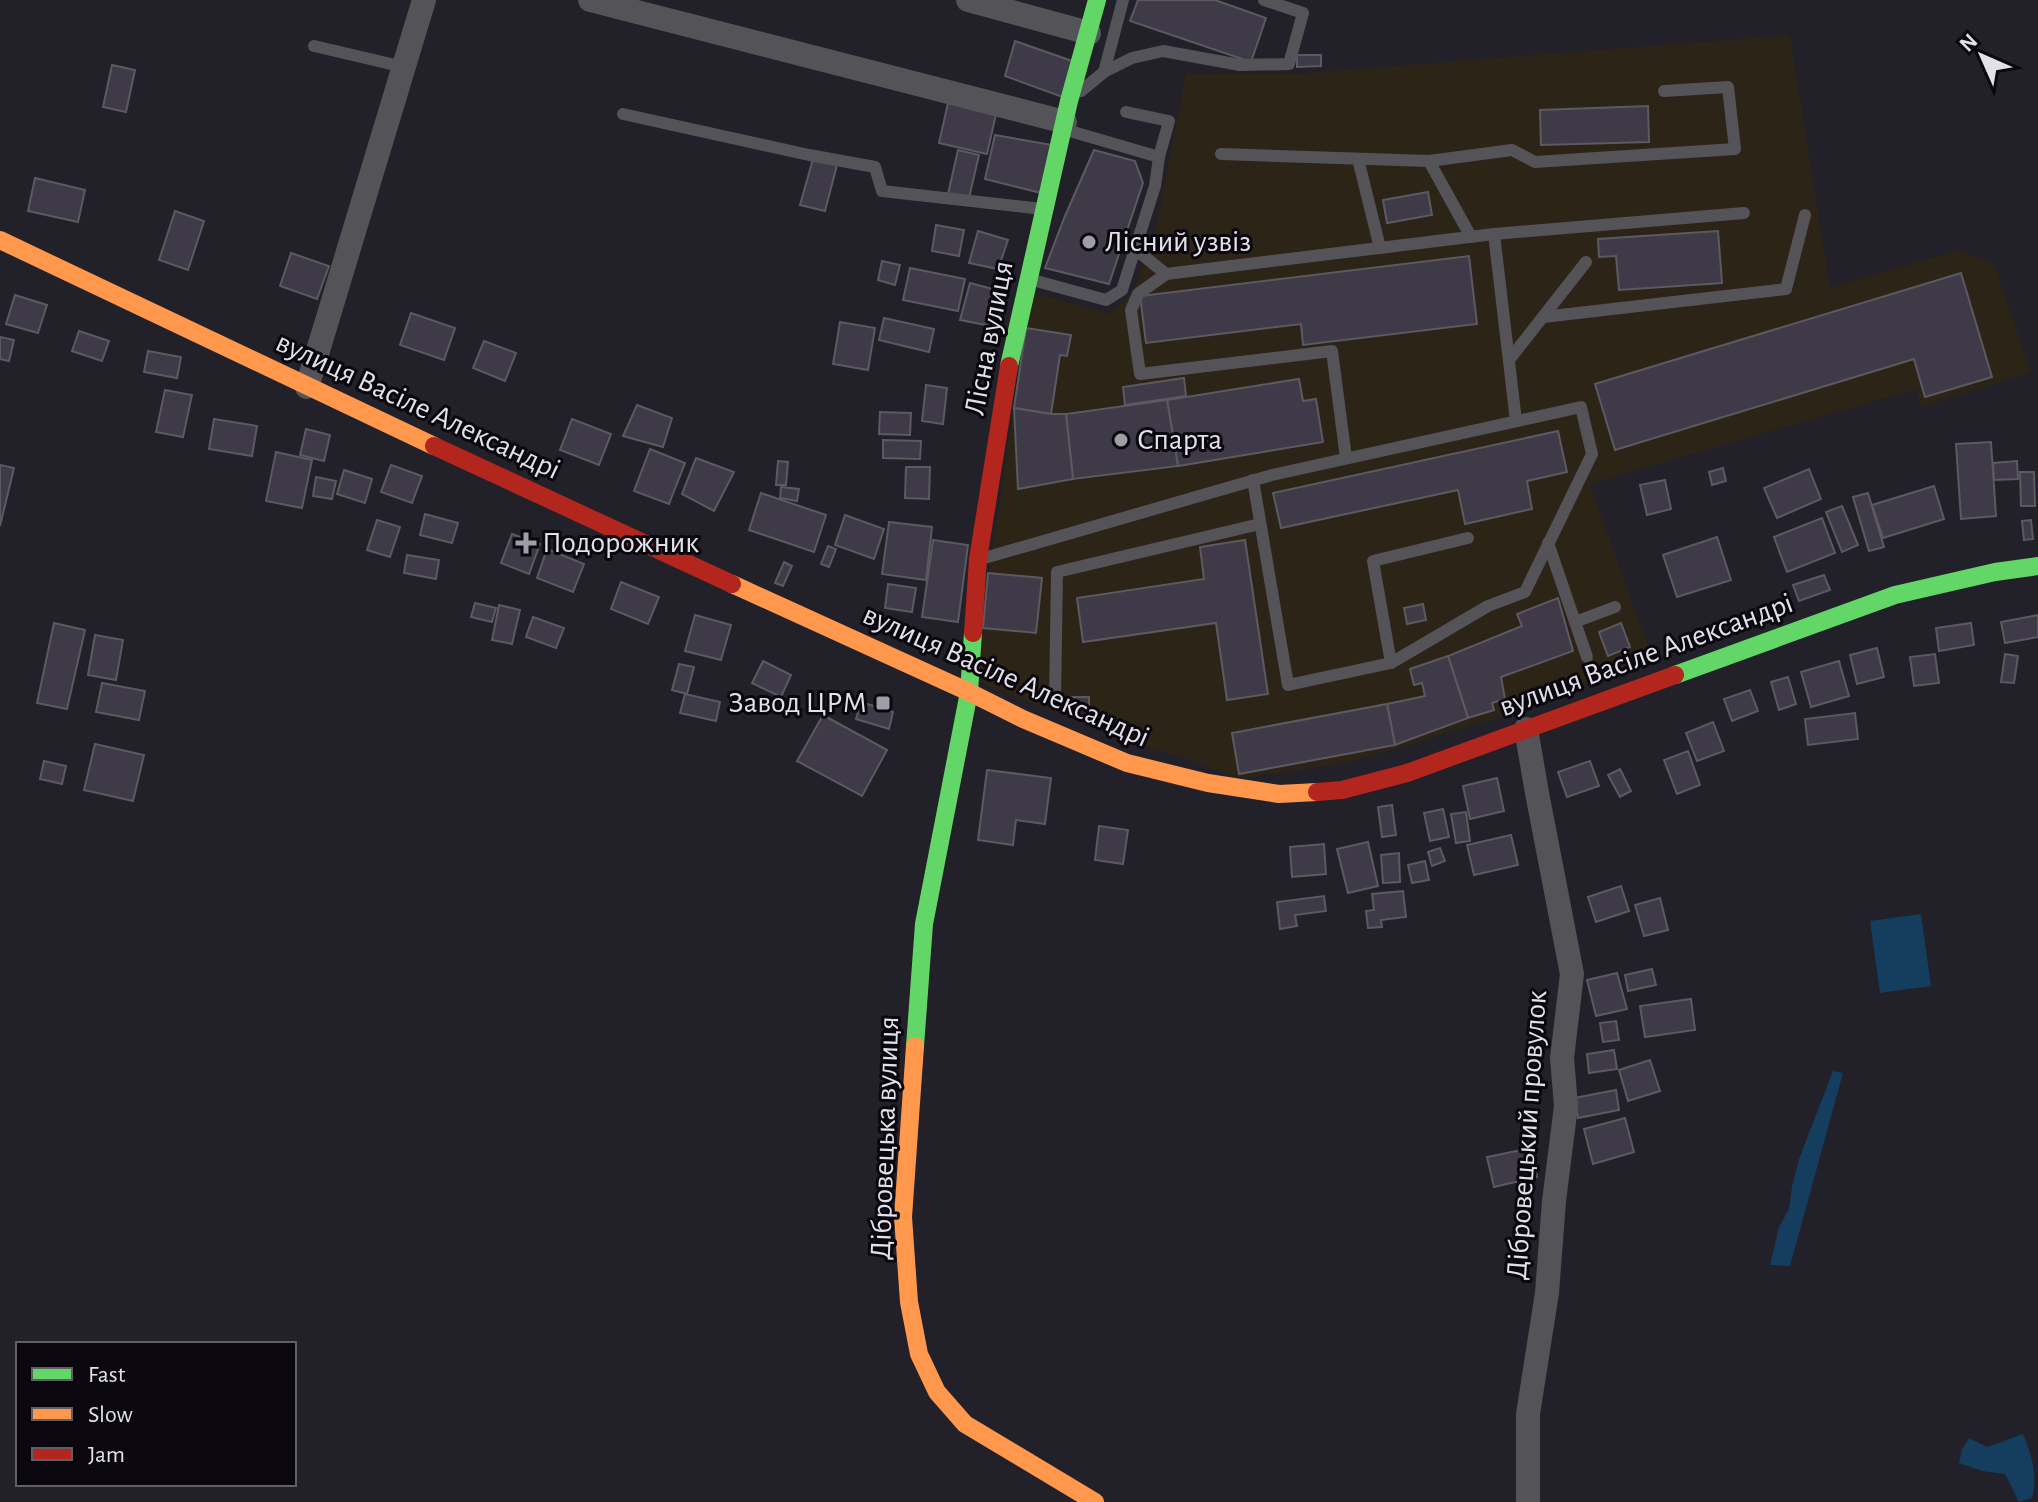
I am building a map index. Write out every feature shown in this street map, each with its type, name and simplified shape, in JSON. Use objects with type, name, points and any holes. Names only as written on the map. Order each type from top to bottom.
[{"type":"main road","name":"Лісна вулиця","points":[[969,692],[978,559],[1011,351],[1097,0]]},
{"type":"main road","name":"вулиця Васіле Александрі","points":[[0,240],[307,387],[1023,719],[1127,763],[1208,783],[1279,794],[1342,790],[1407,773],[1895,595],[1995,572],[2038,566]]},
{"type":"main road","name":"Дібровецька вулиця","points":[[969,692],[924,924],[903,1217],[909,1302],[919,1354],[937,1392],[965,1424],[1095,1502]]},
{"type":"street","points":[[307,387],[424,0]]},
{"type":"street","points":[[590,0],[1066,118]]},
{"type":"street","points":[[968,0],[1089,33]]},
{"type":"street","name":"Дібровецький провулок","points":[[1526,729],[1572,974],[1562,1058],[1566,1106],[1547,1293],[1528,1414],[1528,1502]]},
{"type":"lane","points":[[1104,72],[1123,0]]},
{"type":"lane","points":[[1159,157],[1066,118],[1104,72],[1132,58],[1163,51],[1240,65],[1289,64],[1303,13],[1264,0]]},
{"type":"lane","points":[[314,46],[404,67]]},
{"type":"lane","points":[[1221,154],[1429,161],[1512,150],[1535,162],[1735,149],[1728,87],[1664,91]]},
{"type":"lane","points":[[1028,278],[1106,300],[1122,290],[1155,186],[1169,121],[1126,112]]},
{"type":"lane","points":[[623,114],[875,167],[882,191],[1045,209]]},
{"type":"lane","points":[[1358,159],[1380,248]]},
{"type":"lane","points":[[1429,161],[1471,237]]},
{"type":"lane","points":[[1346,458],[1332,351],[1140,374],[1131,310],[1138,294],[1166,274],[1494,234],[1744,213]]},
{"type":"lane","points":[[1543,317],[1786,289],[1805,215]]},
{"type":"lane","points":[[1494,234],[1516,421]]},
{"type":"lane","points":[[1135,249],[1166,274]]},
{"type":"lane","points":[[1509,360],[1586,262]]},
{"type":"lane","points":[[978,559],[1253,480],[1581,407],[1592,454],[1525,592],[1488,606],[1391,663],[1288,685],[1253,480]]},
{"type":"lane","points":[[1055,701],[1057,572],[1260,524]]},
{"type":"lane","points":[[1391,663],[1373,561],[1468,538]]},
{"type":"lane","points":[[1548,543],[1587,657]]},
{"type":"lane","points":[[1575,622],[1615,607]]},
{"type":"shaded area","points":[[1790,35],[1830,288],[1958,250],[1994,264],[2031,372],[1922,407],[1916,389],[1590,484],[1652,657],[1518,711],[1405,746],[1341,764],[1237,777],[1135,744],[973,680],[1031,292],[1110,314],[1134,291],[1157,224],[1186,74],[1293,74]]},
{"type":"water","points":[[1921,914],[1931,986],[1880,993],[1870,921]]},
{"type":"water","points":[[1833,1071],[1843,1073],[1790,1266],[1770,1265],[1779,1227],[1789,1209],[1799,1159]]},
{"type":"water","points":[[2023,1434],[2033,1466],[2032,1498],[2019,1502],[2005,1474],[1982,1471],[1959,1463],[1962,1449],[1969,1438],[1987,1447]]},
{"type":"building","points":[[1138,0],[1215,0],[1266,18],[1251,62],[1130,21]]},
{"type":"building","points":[[1015,41],[1072,61],[1065,98],[1005,76]]},
{"type":"building","points":[[1297,55],[1321,55],[1321,66],[1297,67]]},
{"type":"building","points":[[112,65],[135,70],[126,112],[103,107]]},
{"type":"building","points":[[948,103],[996,114],[987,154],[939,143]]},
{"type":"building","points":[[1648,106],[1649,142],[1541,145],[1540,110]]},
{"type":"building","points":[[995,135],[1052,145],[1041,193],[985,179]]},
{"type":"building","points":[[958,150],[979,155],[969,198],[948,194]]},
{"type":"building","name":"Лісний узвіз","points":[[1094,150],[1135,161],[1143,183],[1109,284],[1045,268]]},
{"type":"building","points":[[813,159],[837,165],[825,211],[800,205]]},
{"type":"building","points":[[35,178],[85,190],[78,222],[28,211]]},
{"type":"building","points":[[1428,192],[1432,215],[1387,223],[1383,200]]},
{"type":"building","points":[[175,211],[204,221],[188,270],[159,260]]},
{"type":"building","points":[[936,225],[964,230],[959,256],[932,251]]},
{"type":"building","points":[[978,231],[1008,240],[998,269],[969,263]]},
{"type":"building","points":[[1718,231],[1722,283],[1619,290],[1616,256],[1599,257],[1598,239]]},
{"type":"building","points":[[291,253],[329,266],[317,299],[280,286]]},
{"type":"building","points":[[1469,256],[1477,324],[1303,345],[1301,324],[1146,343],[1140,296]]},
{"type":"building","points":[[882,261],[900,265],[895,285],[878,280]]},
{"type":"building","points":[[910,268],[965,279],[958,311],[903,300]]},
{"type":"building","points":[[1961,273],[1992,377],[1925,397],[1914,359],[1615,450],[1595,384]]},
{"type":"building","points":[[970,283],[1004,292],[996,327],[960,320]]},
{"type":"building","points":[[15,295],[47,305],[38,333],[6,324]]},
{"type":"building","points":[[411,313],[455,328],[444,360],[400,345]]},
{"type":"building","points":[[884,318],[934,329],[929,352],[879,340]]},
{"type":"building","points":[[840,322],[875,328],[868,370],[833,364]]},
{"type":"building","points":[[1026,328],[1071,335],[1067,356],[1060,355],[1051,414],[1014,408]]},
{"type":"building","points":[[79,331],[109,341],[102,361],[72,351]]},
{"type":"building","points":[[0,337],[14,340],[9,361],[0,359]]},
{"type":"building","points":[[484,341],[516,353],[505,381],[473,368]]},
{"type":"building","points":[[148,351],[181,357],[177,378],[144,372]]},
{"type":"building","points":[[1184,378],[1186,396],[1125,405],[1123,387]]},
{"type":"building","points":[[1299,379],[1303,401],[1316,399],[1323,442],[1178,466],[1167,400]]},
{"type":"building","points":[[926,385],[947,388],[943,424],[922,421]]},
{"type":"building","points":[[165,390],[192,395],[183,437],[156,432]]},
{"type":"building","name":"Спарта","points":[[1167,400],[1178,466],[1073,479],[1066,414]]},
{"type":"building","points":[[637,405],[672,418],[663,447],[623,436]]},
{"type":"building","points":[[1014,408],[1066,414],[1073,479],[1018,489]]},
{"type":"building","points":[[880,412],[911,413],[910,435],[879,434]]},
{"type":"building","points":[[214,419],[257,426],[252,456],[209,449]]},
{"type":"building","points":[[572,419],[611,434],[599,465],[560,450]]},
{"type":"building","points":[[306,429],[330,435],[324,461],[300,455]]},
{"type":"building","points":[[1558,431],[1567,472],[1527,481],[1532,509],[1465,524],[1458,490],[1281,528],[1273,493]]},
{"type":"building","points":[[883,440],[921,441],[920,459],[883,458]]},
{"type":"building","points":[[1991,442],[1996,516],[1961,519],[1956,444]]},
{"type":"building","points":[[650,449],[685,463],[669,504],[634,491]]},
{"type":"building","points":[[276,452],[312,460],[302,508],[266,501]]},
{"type":"building","points":[[696,458],[734,472],[714,511],[682,494]]},
{"type":"building","points":[[778,461],[788,462],[786,485],[776,485]]},
{"type":"building","points":[[2017,461],[2018,479],[1994,480],[1993,463]]},
{"type":"building","points":[[0,465],[14,468],[0,526]]},
{"type":"building","points":[[391,465],[422,476],[412,503],[381,492]]},
{"type":"building","points":[[906,467],[930,467],[929,499],[905,498]]},
{"type":"building","points":[[1723,468],[1726,481],[1712,485],[1709,472]]},
{"type":"building","points":[[1809,469],[1821,499],[1777,518],[1764,488]]},
{"type":"building","points":[[344,470],[372,479],[365,503],[337,494]]},
{"type":"building","points":[[2020,472],[2034,472],[2035,506],[2021,506]]},
{"type":"building","points":[[316,477],[336,481],[332,499],[313,496]]},
{"type":"building","points":[[1665,480],[1671,509],[1647,515],[1640,485]]},
{"type":"building","points":[[1934,486],[1944,519],[1883,538],[1872,505]]},
{"type":"building","points":[[781,487],[799,489],[797,501],[780,498]]},
{"type":"building","points":[[761,493],[826,515],[814,552],[749,530]]},
{"type":"building","points":[[1868,493],[1884,547],[1869,551],[1853,497]]},
{"type":"building","points":[[1842,506],[1858,545],[1842,552],[1826,512]]},
{"type":"building","points":[[425,514],[458,523],[452,543],[420,535]]},
{"type":"building","points":[[845,515],[884,529],[874,559],[835,545]]},
{"type":"building","points":[[1822,518],[1835,553],[1787,572],[1774,537]]},
{"type":"building","points":[[377,520],[400,527],[390,557],[367,550]]},
{"type":"building","points":[[2031,520],[2033,539],[2024,540],[2022,521]]},
{"type":"building","points":[[889,522],[932,527],[926,580],[882,574]]},
{"type":"building","points":[[512,534],[540,544],[529,574],[501,563]]},
{"type":"building","points":[[1717,537],[1731,580],[1677,597],[1663,555]]},
{"type":"building","points":[[933,540],[968,545],[958,622],[922,617]]},
{"type":"building","points":[[1245,540],[1268,694],[1227,700],[1216,623],[1083,642],[1077,598],[1204,579],[1200,547]]},
{"type":"building","points":[[828,546],[836,549],[829,567],[821,564]]},
{"type":"building","points":[[547,549],[584,564],[573,592],[537,578]]},
{"type":"building","points":[[407,555],[439,560],[436,579],[404,573]]},
{"type":"building","points":[[784,562],[792,566],[783,586],[775,583]]},
{"type":"building","points":[[988,573],[1042,578],[1036,633],[983,628]]},
{"type":"building","points":[[1824,575],[1830,590],[1799,601],[1793,585]]},
{"type":"building","points":[[621,582],[659,597],[648,624],[611,609]]},
{"type":"building","points":[[888,584],[916,588],[912,612],[885,608]]},
{"type":"building","points":[[1558,598],[1573,651],[1501,677],[1505,699],[1492,703],[1494,710],[1468,718],[1448,656],[1522,626],[1517,614]]},
{"type":"building","points":[[475,603],[496,608],[492,622],[471,617]]},
{"type":"building","points":[[1423,604],[1426,620],[1407,624],[1404,608]]},
{"type":"building","points":[[499,605],[520,610],[512,644],[492,640]]},
{"type":"building","points":[[695,615],[731,625],[721,660],[685,651]]},
{"type":"building","points":[[2038,615],[2038,637],[2005,643],[2001,622]]},
{"type":"building","points":[[533,617],[564,628],[556,648],[526,637]]},
{"type":"building","points":[[54,623],[85,630],[67,709],[37,703]]},
{"type":"building","points":[[1621,623],[1630,647],[1608,656],[1599,632]]},
{"type":"building","points":[[1971,623],[1974,645],[1939,651],[1936,628]]},
{"type":"building","points":[[95,635],[123,640],[116,680],[88,675]]},
{"type":"building","points":[[1877,648],[1884,677],[1857,684],[1850,655]]},
{"type":"building","points":[[1935,654],[1939,683],[1914,686],[1910,657]]},
{"type":"building","points":[[2005,654],[2018,656],[2014,683],[2001,682]]},
{"type":"building","points":[[1448,656],[1468,718],[1395,745],[1387,704],[1425,696],[1422,683],[1414,685],[1410,669]]},
{"type":"building","points":[[763,661],[791,675],[781,697],[752,683]]},
{"type":"building","points":[[1839,661],[1849,696],[1811,707],[1801,672]]},
{"type":"building","points":[[679,664],[694,667],[687,694],[672,690]]},
{"type":"building","points":[[1788,677],[1796,704],[1779,710],[1771,682]]},
{"type":"building","points":[[102,683],[145,691],[139,720],[96,712]]},
{"type":"building","points":[[1750,690],[1758,711],[1732,721],[1724,699]]},
{"type":"building","points":[[685,694],[720,702],[716,721],[680,713]]},
{"type":"building","points":[[1071,697],[1089,697],[1089,709],[1071,709]]},
{"type":"building","points":[[861,702],[893,712],[889,729],[856,719]]},
{"type":"building","points":[[1387,704],[1395,745],[1239,774],[1232,733]]},
{"type":"building","points":[[1855,713],[1858,739],[1808,745],[1805,719]]},
{"type":"building","points":[[823,715],[887,750],[862,796],[797,761]]},
{"type":"building","points":[[1713,722],[1724,751],[1697,761],[1686,733]]},
{"type":"building","points":[[95,744],[144,755],[133,801],[84,790]]},
{"type":"building","points":[[1688,751],[1700,785],[1677,794],[1664,760]]},
{"type":"building","points":[[44,761],[66,766],[62,784],[40,779]]},
{"type":"building","points":[[1590,761],[1599,786],[1567,797],[1558,772]]},
{"type":"building","points":[[1620,769],[1631,791],[1620,797],[1608,775]]},
{"type":"building","points":[[987,770],[1051,778],[1045,824],[1016,820],[1013,845],[978,840]]},
{"type":"building","points":[[1497,778],[1504,811],[1470,819],[1463,786]]},
{"type":"building","points":[[1392,805],[1396,835],[1382,837],[1378,807]]},
{"type":"building","points":[[1443,809],[1449,837],[1430,841],[1424,813]]},
{"type":"building","points":[[1466,812],[1470,841],[1456,843],[1451,814]]},
{"type":"building","points":[[1099,826],[1128,830],[1123,864],[1095,860]]},
{"type":"building","points":[[1511,835],[1518,865],[1474,875],[1467,845]]},
{"type":"building","points":[[1368,842],[1378,886],[1348,893],[1337,849]]},
{"type":"building","points":[[1324,844],[1326,874],[1292,877],[1290,847]]},
{"type":"building","points":[[1440,848],[1445,861],[1432,866],[1428,852]]},
{"type":"building","points":[[1399,853],[1400,882],[1383,883],[1381,855]]},
{"type":"building","points":[[1425,861],[1429,880],[1412,883],[1408,865]]},
{"type":"building","points":[[1621,886],[1629,911],[1596,922],[1588,897]]},
{"type":"building","points":[[1403,891],[1406,917],[1381,920],[1382,927],[1368,928],[1366,911],[1374,910],[1372,894]]},
{"type":"building","points":[[1324,896],[1326,911],[1295,915],[1297,926],[1280,929],[1277,902]]},
{"type":"building","points":[[1660,898],[1668,930],[1644,936],[1635,905]]},
{"type":"building","points":[[1652,969],[1656,985],[1628,991],[1625,975]]},
{"type":"building","points":[[1617,973],[1627,1009],[1596,1016],[1587,980]]},
{"type":"building","points":[[1691,999],[1695,1030],[1645,1037],[1640,1006]]},
{"type":"building","points":[[1616,1021],[1619,1040],[1603,1042],[1600,1023]]},
{"type":"building","points":[[1614,1050],[1617,1069],[1589,1073],[1587,1054]]},
{"type":"building","points":[[1650,1060],[1660,1091],[1628,1101],[1619,1070]]},
{"type":"building","points":[[1616,1090],[1619,1110],[1578,1118],[1574,1098]]},
{"type":"building","points":[[1625,1118],[1634,1152],[1593,1164],[1584,1129]]},
{"type":"building","points":[[1531,1148],[1537,1177],[1494,1187],[1487,1157]]},
{"type":"traffic: fast","points":[[1009,366],[1069,101],[1097,0]]},
{"type":"traffic: fast","points":[[1675,675],[1895,595],[1995,572],[2038,566]]},
{"type":"traffic: fast","points":[[915,1046],[924,924],[969,692],[973,633]]},
{"type":"traffic: slow","points":[[0,240],[434,446]]},
{"type":"traffic: slow","points":[[732,584],[1023,719],[1127,763],[1208,783],[1279,794],[1317,792]]},
{"type":"traffic: slow","points":[[915,1046],[903,1217],[909,1302],[919,1354],[937,1392],[965,1424],[1095,1502]]},
{"type":"traffic: jam","points":[[973,633],[978,559],[1009,366]]},
{"type":"traffic: jam","points":[[434,446],[732,584]]},
{"type":"traffic: jam","points":[[1317,792],[1342,790],[1407,773],[1675,675]]},
{"type":"place","name":"Лісний узвіз","points":[[1089,242]]},
{"type":"place","name":"Спарта","points":[[1121,440]]},
{"type":"place","name":"Подорожник","points":[[526,543]]},
{"type":"place","name":"Завод ЦРМ","points":[[883,703]]}]
